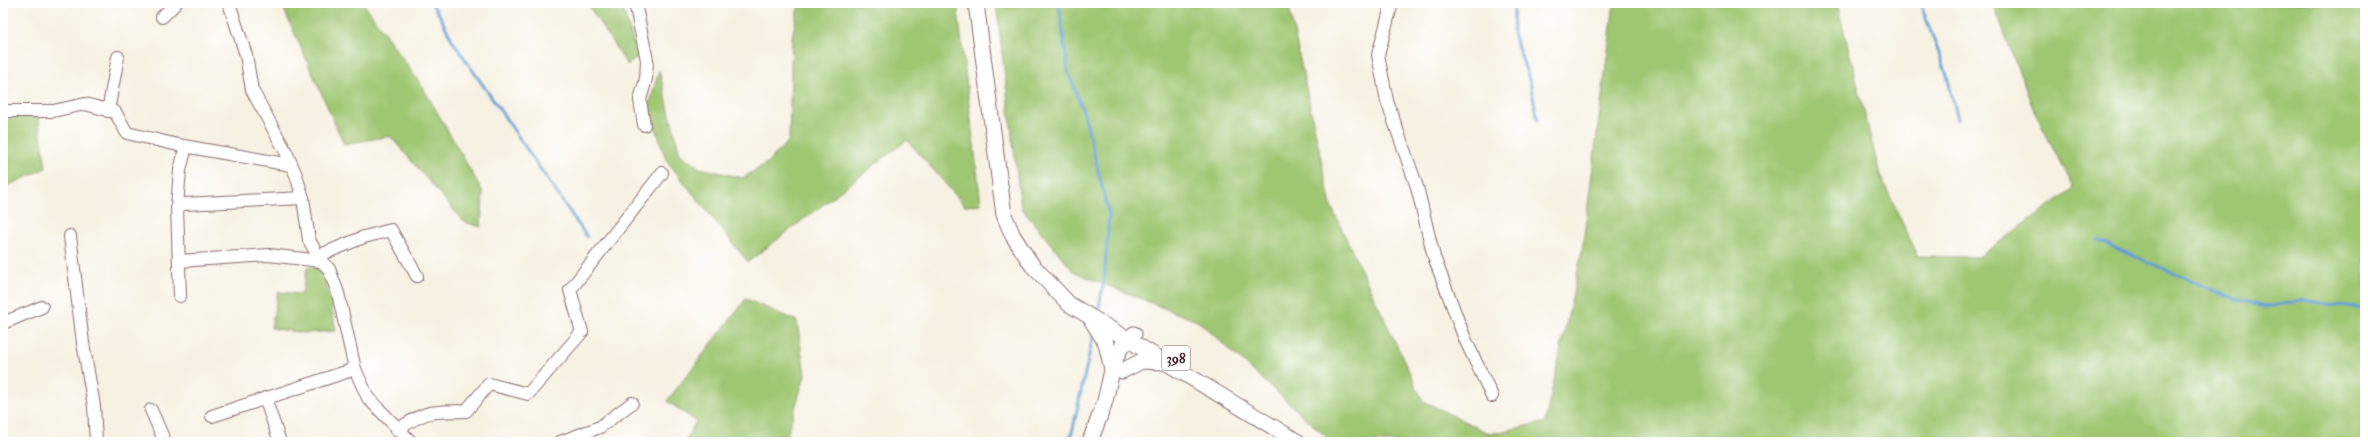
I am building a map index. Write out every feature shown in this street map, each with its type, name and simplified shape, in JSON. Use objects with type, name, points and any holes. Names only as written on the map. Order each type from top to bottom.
[{"type":"main road","name":"398","points":[[976,3],[1004,215],[1013,236],[1032,265],[1069,304],[1268,411],[1289,425],[1306,442]]},
{"type":"main road","name":"398","points":[[1044,278],[1164,362],[1276,427],[1298,442]]},
{"type":"main road","points":[[1087,315],[1102,335],[1117,370]]},
{"type":"main road","points":[[1090,442],[1117,370],[1132,339]]},
{"type":"main road","points":[[1117,370],[1142,361],[1164,362]]},
{"type":"street","points":[[162,17],[176,3]]},
{"type":"street","points":[[229,3],[246,55],[252,90],[291,165],[303,198],[309,240],[329,269],[338,293],[355,369],[368,398],[397,430],[411,442]]},
{"type":"street","points":[[635,3],[647,60],[646,79],[640,100],[644,125]]},
{"type":"street","points":[[1392,3],[1378,55],[1387,101],[1417,187],[1434,257],[1465,338],[1492,396]]},
{"type":"street","points":[[108,110],[118,57]]},
{"type":"street","points":[[3,111],[52,111],[86,104],[115,112],[127,133],[186,147],[291,165]]},
{"type":"street","points":[[180,296],[177,206],[180,170],[186,147]]},
{"type":"street","points":[[397,430],[419,415],[428,412],[466,411],[489,384],[528,394],[582,332],[570,290],[662,173]]},
{"type":"street","points":[[177,206],[184,204],[303,198]]},
{"type":"street","points":[[179,261],[269,255],[320,258],[364,237],[391,230],[418,276]]},
{"type":"street","points":[[70,236],[83,343],[94,406],[96,442]]},
{"type":"street","points":[[3,323],[42,307]]},
{"type":"street","points":[[212,416],[355,369]]},
{"type":"street","points":[[266,398],[280,442]]},
{"type":"street","points":[[560,442],[578,439],[600,427],[632,403]]},
{"type":"street","points":[[151,410],[165,442]]},
{"type":"green space","points":[[281,3],[363,3],[422,86],[483,192],[481,227],[464,222],[390,136],[344,144]]},
{"type":"green space","points":[[587,3],[621,3],[638,57],[627,65]]},
{"type":"green space","points":[[799,3],[957,3],[981,204],[965,206],[907,140],[748,262],[666,160],[649,107],[659,70],[680,154],[700,168],[743,178],[767,163],[789,140],[792,38]]},
{"type":"green space","points":[[996,3],[1288,3],[1331,206],[1423,401],[1490,434],[1545,422],[1582,251],[1614,3],[1837,3],[1880,175],[1918,256],[1979,257],[2074,188],[2034,111],[1993,3],[2365,3],[2365,442],[1332,442],[1199,322],[1074,272],[1021,208]]},
{"type":"green space","points":[[3,115],[38,115],[46,168],[3,188]]},
{"type":"green space","points":[[321,267],[330,298],[336,331],[304,333],[271,328],[278,292],[302,294],[307,268]]},
{"type":"green space","points":[[746,299],[797,321],[805,375],[785,442],[685,442],[696,421],[667,401]]},
{"type":"waterway","points":[[431,3],[440,16],[452,40],[587,237]]},
{"type":"waterway","points":[[1059,3],[1068,72],[1084,113],[1109,215],[1104,281],[1099,307]]},
{"type":"waterway","points":[[1514,3],[1513,33],[1530,82],[1538,120]]},
{"type":"waterway","points":[[1920,3],[1946,72],[1958,119]]},
{"type":"waterway","points":[[2097,240],[2224,295],[2265,307],[2301,301],[2365,308]]},
{"type":"waterway","points":[[1070,442],[1094,332]]}]
